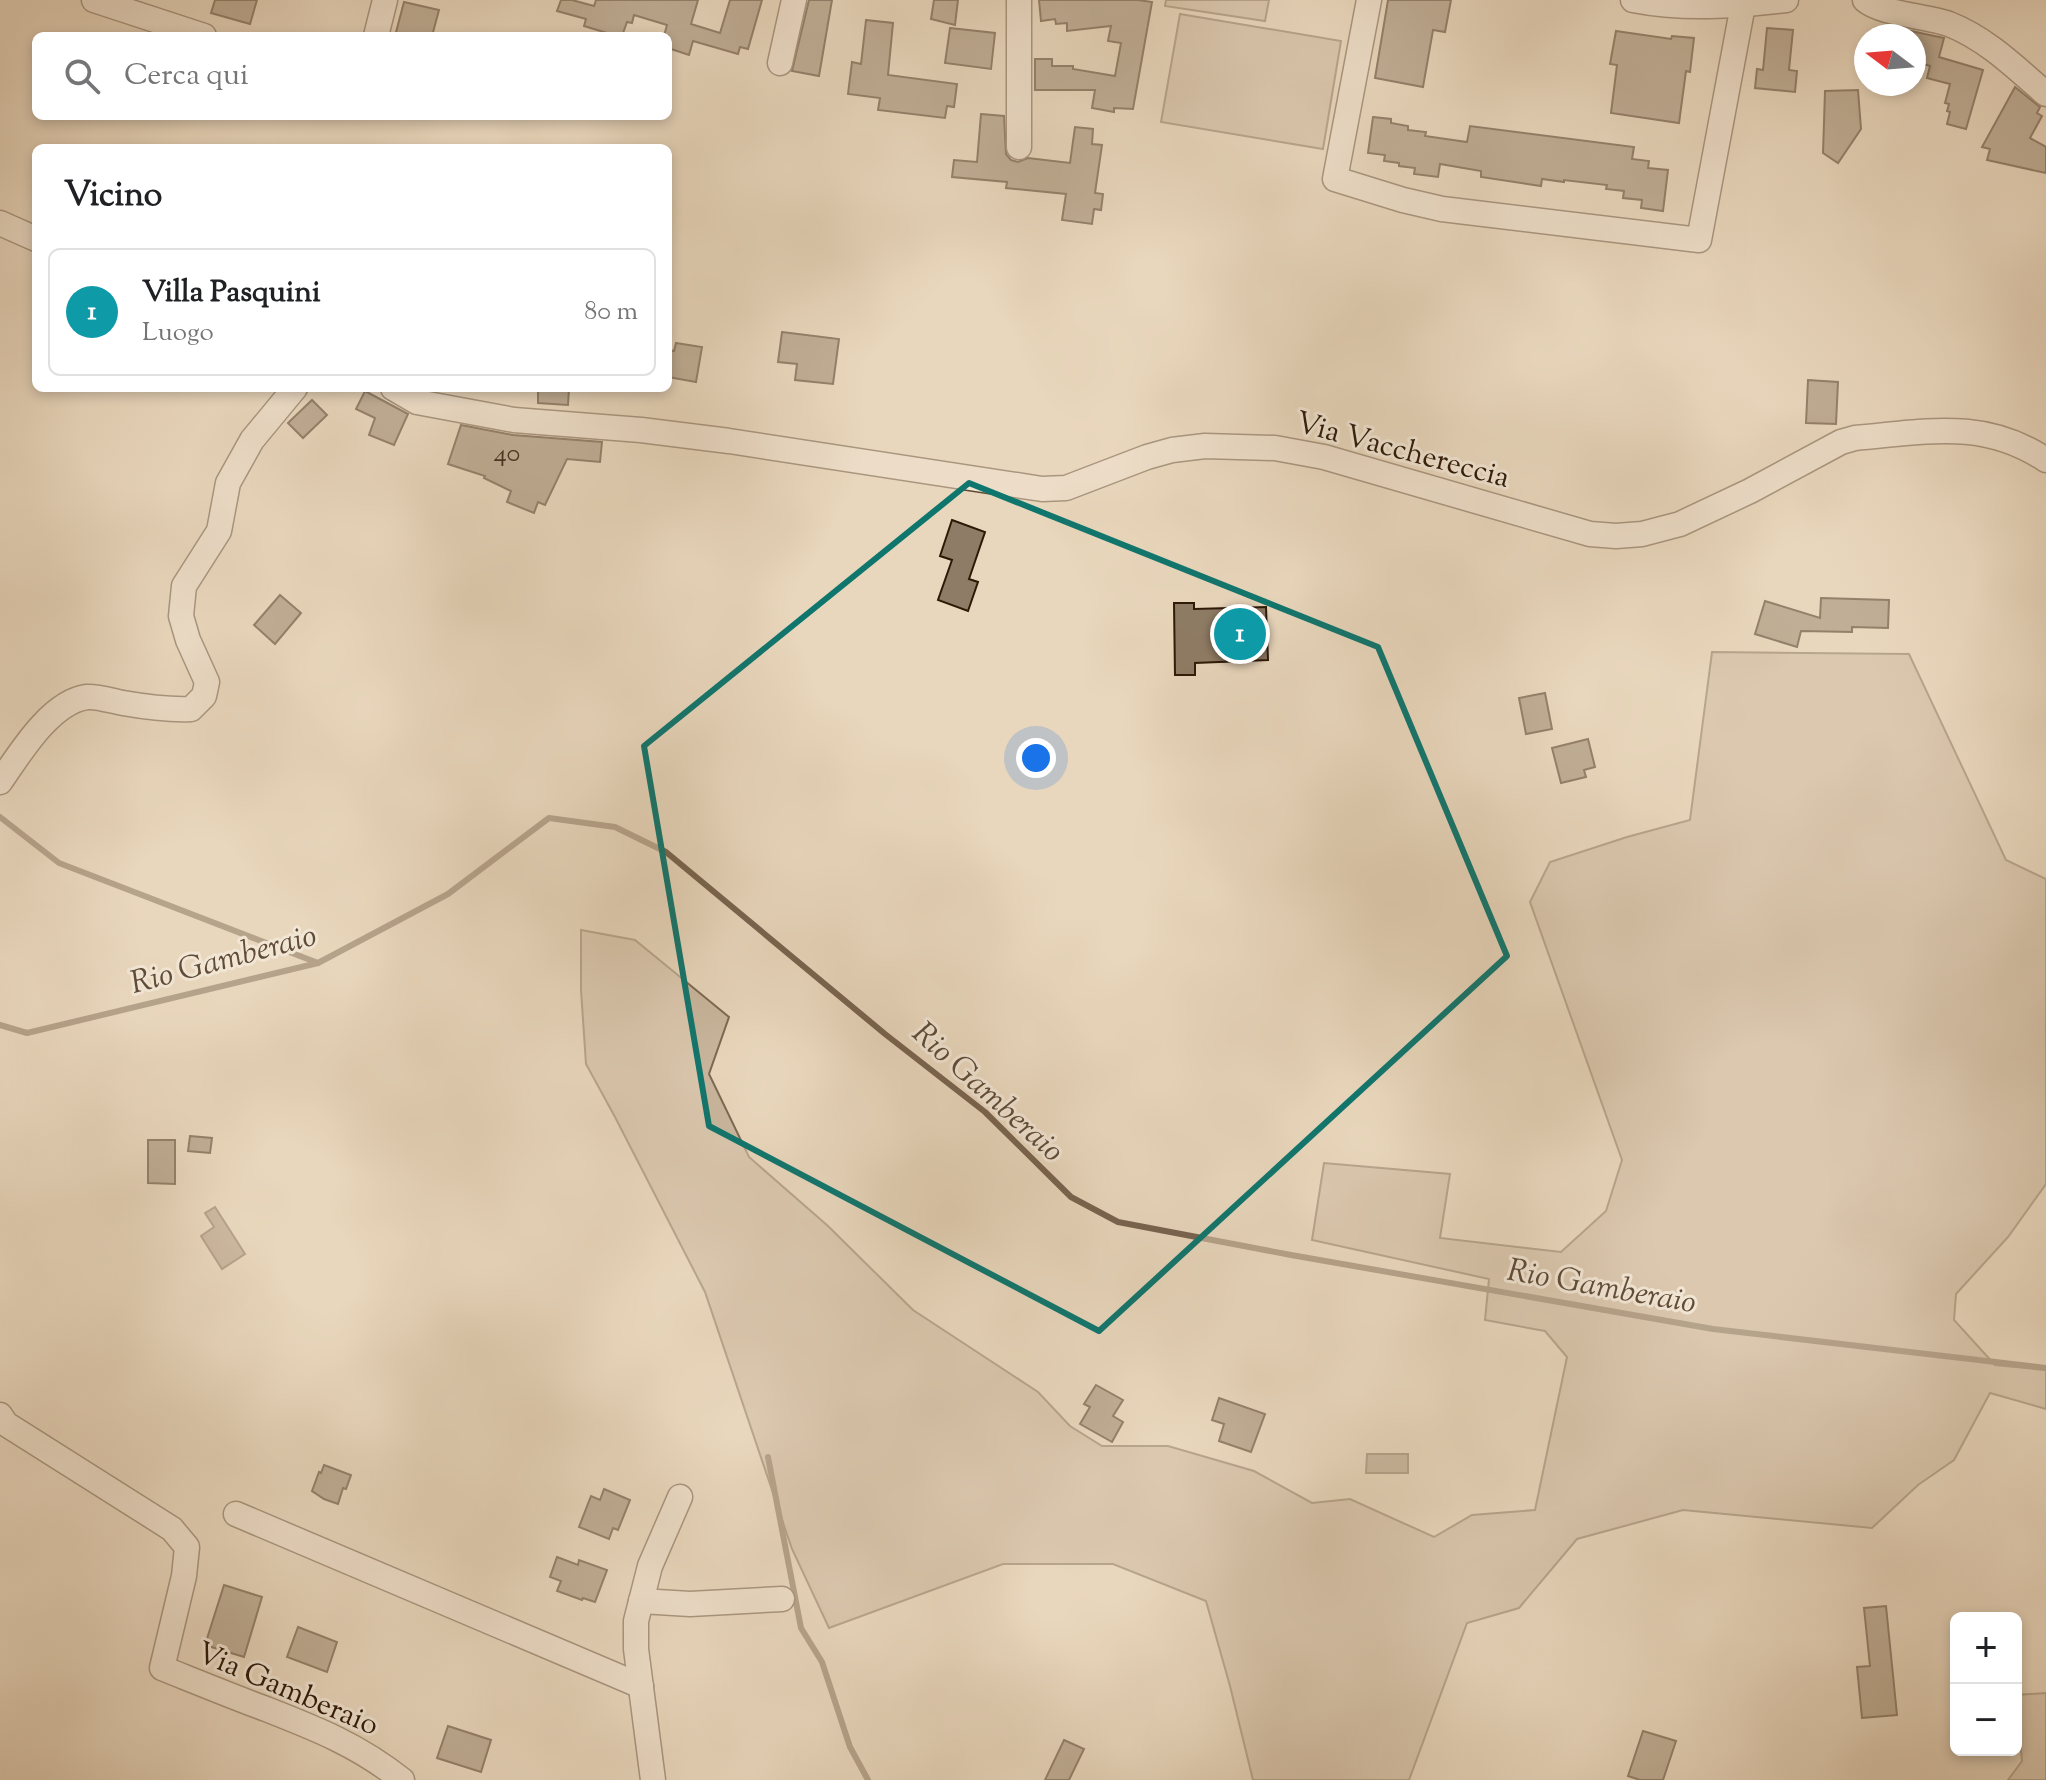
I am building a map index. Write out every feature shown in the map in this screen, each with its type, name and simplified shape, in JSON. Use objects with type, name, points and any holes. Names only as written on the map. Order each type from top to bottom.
[{"type":"street","points":[[94,0],[192,32]]},
{"type":"street","points":[[377,32],[385,0]]},
{"type":"street","points":[[780,63],[794,0]]},
{"type":"street","points":[[1019,0],[1019,147]]},
{"type":"street","points":[[1369,0],[1335,179],[1442,209],[1699,240],[1743,5]]},
{"type":"street","points":[[1633,0],[1743,5],[1786,0]]},
{"type":"street","points":[[1865,0],[1876,7],[1947,24],[1969,34],[1992,48],[2046,94]]},
{"type":"street","points":[[0,223],[32,237]]},
{"type":"street","points":[[0,782],[36,732],[72,702],[88,697],[166,710],[191,709],[204,696],[207,682],[181,616],[184,586],[219,531],[228,483],[252,440],[292,392]]},
{"type":"street","name":"Via Vacchereccia","points":[[400,392],[417,402],[514,420],[729,441],[1042,489],[1066,488],[1172,450],[1217,446],[1286,450],[1324,457],[1590,534],[1616,536],[1642,534],[1680,524],[1841,442],[1855,438],[1941,430],[1978,432],[2008,439],[2046,460]]},
{"type":"street","name":"Via Gamberaio","points":[[2,1421],[172,1529],[187,1547],[184,1576],[162,1668],[349,1744],[402,1780]]},
{"type":"street","points":[[653,1780],[635,1639],[636,1621],[656,1551],[680,1497]]},
{"type":"street","points":[[236,1514],[641,1686]]},
{"type":"street","points":[[641,1601],[690,1604],[782,1599]]},
{"type":"highlighted area","points":[[969,483],[1378,647],[1507,956],[1099,1331],[709,1126],[644,746]]},
{"type":"shaded area","points":[[1166,0],[1269,0],[1265,21],[1165,6]]},
{"type":"shaded area","points":[[1180,14],[1341,41],[1323,149],[1161,122]]},
{"type":"shaded area","points":[[1712,652],[1909,654],[2006,860],[2046,879],[2046,1184],[2008,1237],[1956,1294],[1954,1320],[1995,1365],[2046,1370],[2046,1409],[1990,1393],[1954,1460],[1918,1485],[1872,1528],[1683,1510],[1577,1539],[1519,1608],[1467,1623],[1409,1780],[1253,1780],[1206,1601],[1113,1564],[1003,1564],[829,1628],[792,1549],[705,1292],[586,1064],[581,930],[635,940],[729,1017],[709,1074],[749,1157],[828,1226],[913,1310],[1038,1392],[1070,1426],[1102,1446],[1168,1446],[1254,1471],[1312,1503],[1350,1499],[1434,1537],[1472,1515],[1535,1510],[1567,1357],[1545,1331],[1485,1320],[1489,1279],[1312,1240],[1324,1163],[1450,1174],[1440,1238],[1561,1252],[1606,1211],[1622,1160],[1530,902],[1550,862],[1690,820]]},
{"type":"shaded area","points":[[215,1207],[245,1254],[222,1269],[201,1236],[214,1227],[205,1213]]},
{"type":"shaded area","points":[[1367,1454],[1408,1454],[1408,1473],[1366,1473]]},
{"type":"shaded area","points":[[2046,1693],[2046,1780],[2008,1780],[2022,1761],[2022,1695]]},
{"type":"building","points":[[215,0],[257,0],[250,24],[211,13]]},
{"type":"building","points":[[561,0],[594,6],[596,0],[698,0],[691,24],[720,33],[730,0],[762,0],[748,49],[740,47],[738,54],[693,41],[689,55],[672,49],[672,32],[665,32],[667,25],[634,15],[632,23],[627,22],[623,32],[604,32],[584,26],[586,19],[557,11]]},
{"type":"building","points":[[809,0],[832,0],[819,76],[792,71]]},
{"type":"building","points":[[934,0],[958,0],[955,25],[931,19]]},
{"type":"building","points":[[1039,0],[1152,2],[1133,109],[1114,108],[1114,112],[1092,108],[1095,90],[1035,90],[1035,59],[1052,59],[1052,66],[1073,66],[1073,69],[1115,76],[1121,43],[1108,41],[1111,26],[1067,31],[1067,23],[1056,24],[1055,19],[1041,21]]},
{"type":"building","points":[[1388,0],[1451,0],[1445,32],[1433,30],[1423,87],[1375,78]]},
{"type":"building","points":[[404,2],[439,10],[433,32],[396,32]]},
{"type":"building","points":[[866,20],[893,23],[888,75],[957,84],[954,107],[947,106],[945,118],[878,110],[880,98],[848,94],[852,62],[861,64]]},
{"type":"building","points":[[950,28],[995,33],[991,69],[945,63]]},
{"type":"building","points":[[1767,28],[1793,30],[1789,70],[1797,71],[1795,92],[1755,88],[1757,69],[1763,70]]},
{"type":"building","points":[[1616,31],[1671,39],[1672,36],[1694,38],[1679,123],[1611,113],[1617,65],[1610,64]]},
{"type":"building","points":[[1926,34],[1944,38],[1939,57],[1983,70],[1966,129],[1947,124],[1950,112],[1947,111],[1949,104],[1945,103],[1950,84],[1927,78],[1930,66],[1926,65]]},
{"type":"building","points":[[2015,87],[2040,107],[2037,113],[2042,116],[2030,138],[2046,147],[2046,173],[1987,160],[1990,149],[1982,147]]},
{"type":"building","points":[[1854,90],[1854,96],[1858,96],[1861,129],[1838,163],[1823,153],[1825,91]]},
{"type":"building","points":[[981,114],[1004,116],[1006,154],[1018,162],[1028,158],[1070,163],[1075,127],[1093,129],[1092,144],[1102,145],[1095,193],[1103,194],[1101,210],[1094,209],[1092,224],[1062,220],[1066,194],[1006,188],[1007,182],[952,177],[954,160],[977,162]]},
{"type":"building","points":[[1373,117],[1391,119],[1391,123],[1408,126],[1408,130],[1426,132],[1425,136],[1467,142],[1470,126],[1634,147],[1632,159],[1649,161],[1648,168],[1668,170],[1663,211],[1641,208],[1642,200],[1623,198],[1624,191],[1606,189],[1607,185],[1542,179],[1541,186],[1481,177],[1481,171],[1440,164],[1438,177],[1414,174],[1415,168],[1384,161],[1385,155],[1368,153]]},
{"type":"building","points":[[782,332],[839,339],[833,384],[795,380],[797,364],[778,362]]},
{"type":"building","points":[[676,343],[702,347],[696,382],[672,378]]},
{"type":"building","points":[[1808,380],[1838,382],[1836,424],[1806,423]]},
{"type":"building","points":[[367,392],[408,414],[394,445],[369,435],[375,418],[356,409]]},
{"type":"building","points":[[538,392],[569,392],[568,405],[538,403]]},
{"type":"building","points":[[312,400],[327,415],[303,438],[288,423]]},
{"type":"building","points":[[461,425],[513,435],[602,442],[600,462],[567,459],[545,505],[538,502],[534,513],[507,502],[511,491],[485,476],[448,464]]},
{"type":"building","points":[[952,520],[985,532],[969,579],[978,582],[968,611],[938,600],[952,560],[940,556]]},
{"type":"building","points":[[280,595],[301,613],[275,644],[254,625]]},
{"type":"building","points":[[1821,598],[1889,600],[1888,628],[1852,627],[1852,632],[1801,631],[1797,647],[1755,634],[1765,601],[1820,618]]},
{"type":"building","points":[[1174,603],[1194,603],[1194,609],[1266,607],[1268,660],[1195,663],[1195,675],[1175,675]]},
{"type":"building","points":[[1545,693],[1552,729],[1526,734],[1519,698]]},
{"type":"building","points":[[1588,739],[1595,767],[1584,770],[1586,777],[1561,783],[1552,748]]},
{"type":"building","points":[[190,1136],[212,1138],[210,1153],[188,1151]]},
{"type":"building","points":[[148,1140],[175,1140],[175,1184],[148,1183]]},
{"type":"building","points":[[1096,1385],[1123,1400],[1113,1416],[1123,1422],[1112,1442],[1080,1424],[1090,1407],[1084,1404]]},
{"type":"building","points":[[1219,1398],[1265,1414],[1251,1452],[1219,1441],[1224,1424],[1212,1420]]},
{"type":"building","points":[[324,1465],[351,1475],[338,1504],[312,1491]]},
{"type":"building","points":[[604,1489],[630,1500],[618,1530],[613,1528],[609,1539],[579,1527],[591,1496],[600,1500]]},
{"type":"building","points":[[557,1557],[578,1565],[579,1560],[607,1570],[595,1602],[557,1591],[561,1581],[550,1577]]},
{"type":"building","points":[[224,1585],[262,1597],[244,1657],[205,1645]]},
{"type":"building","points":[[1886,1606],[1897,1715],[1862,1718],[1857,1667],[1870,1666],[1864,1608]]},
{"type":"building","points":[[298,1627],[337,1642],[327,1672],[287,1657]]},
{"type":"building","points":[[448,1726],[491,1740],[481,1772],[437,1758]]},
{"type":"building","points":[[1643,1731],[1676,1741],[1663,1780],[1640,1780],[1628,1776]]},
{"type":"building","points":[[1064,1740],[1084,1749],[1069,1780],[1045,1780]]},
{"type":"waterway","points":[[0,817],[59,863],[318,963]]},
{"type":"waterway","name":"Rio Gamberaio","points":[[0,1025],[27,1033],[318,963],[448,894],[549,818],[615,827],[666,852],[885,1034],[985,1112],[1071,1197],[1118,1222],[1713,1329],[2046,1368]]},
{"type":"waterway","points":[[768,1457],[801,1628],[822,1662],[850,1747],[868,1780]]},
{"type":"place","name":"Villa Pasquini","points":[[1240,634]]}]
